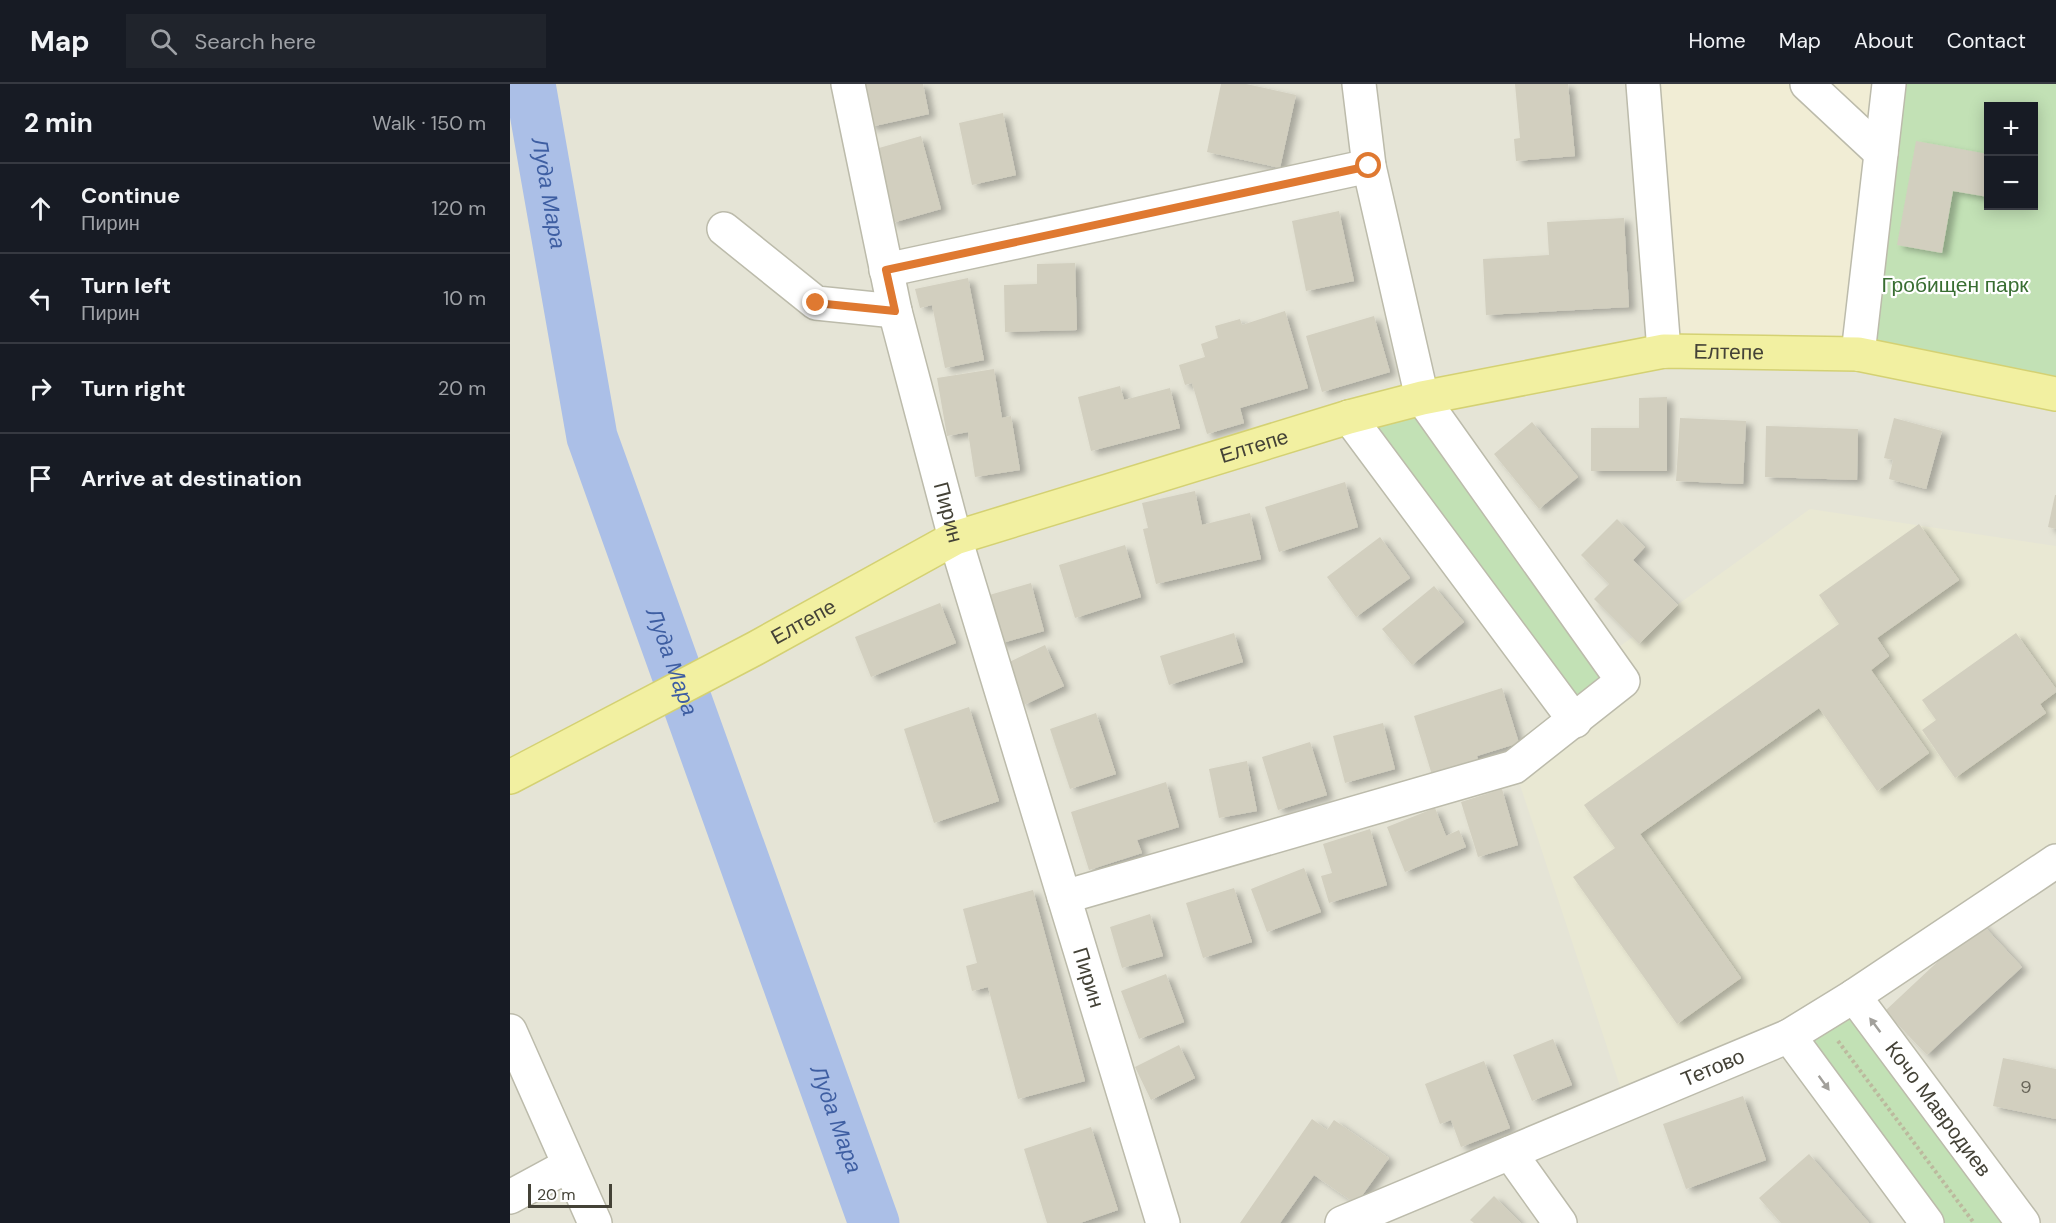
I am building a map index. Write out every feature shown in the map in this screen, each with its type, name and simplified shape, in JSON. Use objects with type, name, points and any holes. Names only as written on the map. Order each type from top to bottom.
[{"type":"main road","name":"Елтепе","points":[[510,777],[756,648],[955,538],[1349,417],[1422,398],[1664,351],[1858,354],[2056,394]]},
{"type":"street","name":"Пирин","points":[[848,84],[895,311],[955,538],[1163,1223]]},
{"type":"street","points":[[1064,897],[1514,767],[1623,681],[1422,398],[1369,166],[1359,84]]},
{"type":"street","points":[[1643,84],[1664,351]]},
{"type":"street","points":[[1807,84],[1881,153]]},
{"type":"street","points":[[1858,354],[1889,84]]},
{"type":"street","points":[[886,270],[1369,166]]},
{"type":"street","points":[[724,229],[816,303],[895,311]]},
{"type":"street","points":[[1349,417],[1575,721]]},
{"type":"street","name":"Тетово","points":[[1342,1223],[1789,1036],[1854,996],[2056,861]]},
{"type":"street","name":"Кочо Мавродиев","points":[[1854,996],[2023,1223]]},
{"type":"street","points":[[510,1031],[595,1223]]},
{"type":"street","points":[[1789,1036],[1927,1223]]},
{"type":"street","points":[[1510,1153],[1560,1223]]},
{"type":"street","points":[[510,1197],[569,1165]]},
{"type":"path","points":[[1820,1017],[1974,1223]]},
{"type":"path","points":[[1903,1191],[1966,1146]]},
{"type":"shaded area","points":[[510,84],[1642,84],[1858,354],[2056,394],[2056,1223],[510,1223]]},
{"type":"shaded area","points":[[1643,84],[1889,84],[1858,354],[1664,351]]},
{"type":"shaded area","points":[[1810,509],[2056,546],[2056,861],[1854,996],[1626,1104],[1514,767],[1605,657]]},
{"type":"green space","name":"Гробищен парк","points":[[1889,84],[2056,84],[2056,394],[1858,354]]},
{"type":"green space","points":[[1422,398],[1623,681],[1575,721],[1349,417]]},
{"type":"green space","points":[[1854,996],[2023,1223],[1927,1223],[1789,1036]]},
{"type":"building","points":[[861,84],[923,84],[929,114],[870,127]]},
{"type":"building","points":[[1221,84],[1246,84],[1296,95],[1280,168],[1207,152]]},
{"type":"building","points":[[1515,84],[1568,84],[1575,156],[1516,161],[1514,139],[1520,138]]},
{"type":"building","points":[[1003,113],[1016,175],[972,185],[959,123]]},
{"type":"building","points":[[921,136],[941,209],[892,223],[872,150]]},
{"type":"building","points":[[1916,141],[1984,153],[1984,196],[1953,191],[1942,253],[1897,245]]},
{"type":"building","points":[[1339,211],[1354,281],[1306,291],[1292,221]]},
{"type":"building","points":[[1624,218],[1629,307],[1486,315],[1483,259],[1549,255],[1547,222]]},
{"type":"building","points":[[1075,263],[1077,330],[1005,332],[1004,285],[1037,284],[1037,264]]},
{"type":"building","points":[[968,278],[984,360],[945,368],[932,305],[920,308],[915,289]]},
{"type":"building","points":[[1285,311],[1308,388],[1240,408],[1244,423],[1207,434],[1192,383],[1185,385],[1179,365],[1205,357],[1201,344],[1218,338],[1215,326],[1240,319],[1242,325]]},
{"type":"building","points":[[1374,316],[1390,372],[1322,392],[1306,336]]},
{"type":"building","points":[[994,369],[1002,418],[1011,416],[1020,470],[975,477],[968,432],[947,436],[937,378]]},
{"type":"building","points":[[1120,386],[1124,400],[1170,388],[1180,428],[1091,451],[1078,397]]},
{"type":"building","points":[[1667,397],[1667,471],[1591,471],[1591,428],[1639,428],[1639,398]]},
{"type":"building","points":[[1680,418],[1746,421],[1743,484],[1676,481]]},
{"type":"building","points":[[1894,418],[1942,431],[1926,489],[1889,479],[1893,460],[1884,458]]},
{"type":"building","points":[[1532,422],[1578,477],[1539,509],[1494,454]]},
{"type":"building","points":[[1766,426],[1858,429],[1857,480],[1765,477]]},
{"type":"building","points":[[1345,482],[1358,527],[1279,552],[1265,507]]},
{"type":"building","points":[[1195,491],[1202,525],[1250,513],[1261,559],[1156,584],[1143,529],[1148,528],[1142,503]]},
{"type":"building","points":[[2056,495],[2056,529],[2048,527]]},
{"type":"building","points":[[1617,519],[1645,547],[1633,560],[1678,605],[1639,644],[1594,599],[1609,584],[1581,555]]},
{"type":"building","points":[[1919,524],[1959,580],[1877,638],[1889,656],[1871,670],[1929,753],[1877,791],[1819,708],[1640,834],[1741,978],[1677,1024],[1573,877],[1615,848],[1584,805],[1839,624],[1819,595]]},
{"type":"building","points":[[1380,537],[1410,578],[1356,617],[1327,577]]},
{"type":"building","points":[[1125,545],[1141,597],[1075,618],[1059,565]]},
{"type":"building","points":[[1031,583],[1044,631],[999,644],[986,596]]},
{"type":"building","points":[[1434,586],[1464,622],[1412,665],[1382,629]]},
{"type":"building","points":[[940,603],[956,643],[871,677],[855,637]]},
{"type":"building","points":[[1234,633],[1243,662],[1169,685],[1160,656]]},
{"type":"building","points":[[2016,633],[2056,692],[2040,704],[2046,713],[1955,778],[1922,730],[1936,720],[1922,700]]},
{"type":"building","points":[[1045,645],[1064,686],[1024,705],[1005,664]]},
{"type":"building","points":[[1502,688],[1519,743],[1477,756],[1482,773],[1436,788],[1414,716]]},
{"type":"building","points":[[969,707],[999,801],[934,823],[904,729]]},
{"type":"building","points":[[1096,713],[1116,774],[1070,789],[1050,729]]},
{"type":"building","points":[[1383,723],[1395,769],[1345,783],[1333,736]]},
{"type":"building","points":[[1310,742],[1327,795],[1278,810],[1262,757]]},
{"type":"building","points":[[1247,761],[1257,811],[1219,818],[1209,769]]},
{"type":"building","points":[[1166,782],[1179,827],[1137,840],[1142,853],[1089,870],[1071,812]]},
{"type":"building","points":[[1502,789],[1518,845],[1478,857],[1461,802]]},
{"type":"building","points":[[1435,808],[1446,836],[1459,830],[1466,847],[1405,872],[1387,827]]},
{"type":"building","points":[[1370,829],[1387,885],[1329,903],[1321,876],[1332,873],[1323,844]]},
{"type":"building","points":[[1304,868],[1321,912],[1267,932],[1251,889]]},
{"type":"building","points":[[1234,888],[1252,942],[1203,958],[1186,903]]},
{"type":"building","points":[[1033,890],[1085,1081],[1018,1099],[988,987],[972,991],[966,966],[977,963],[963,909]]},
{"type":"building","points":[[1150,914],[1163,956],[1122,968],[1110,927]]},
{"type":"building","points":[[1980,922],[2022,967],[1927,1055],[1885,1011]]},
{"type":"building","points":[[1166,974],[1184,1022],[1139,1039],[1121,991]]},
{"type":"building","points":[[1553,1039],[1572,1085],[1532,1101],[1513,1055]]},
{"type":"building","points":[[1179,1045],[1195,1078],[1151,1100],[1135,1067]]},
{"type":"building","points":[[2003,1058],[2056,1069],[2056,1119],[1993,1106]]},
{"type":"building","points":[[1484,1061],[1510,1128],[1461,1147],[1451,1120],[1440,1124],[1425,1084]]},
{"type":"building","points":[[1743,1096],[1766,1160],[1686,1189],[1663,1124]]},
{"type":"building","points":[[1312,1119],[1327,1130],[1334,1120],[1389,1158],[1356,1204],[1314,1175],[1280,1223],[1240,1223]]},
{"type":"building","points":[[1091,1127],[1118,1210],[1080,1223],[1047,1223],[1024,1149]]},
{"type":"building","points":[[1809,1154],[1869,1223],[1781,1223],[1759,1198]]},
{"type":"building","points":[[1494,1196],[1521,1223],[1474,1223],[1470,1220]]},
{"type":"waterway","name":"Луда Мара","points":[[530,84],[592,437],[874,1223]]},
{"type":"route","points":[[816,303],[895,311],[886,270],[1369,166]]}]
